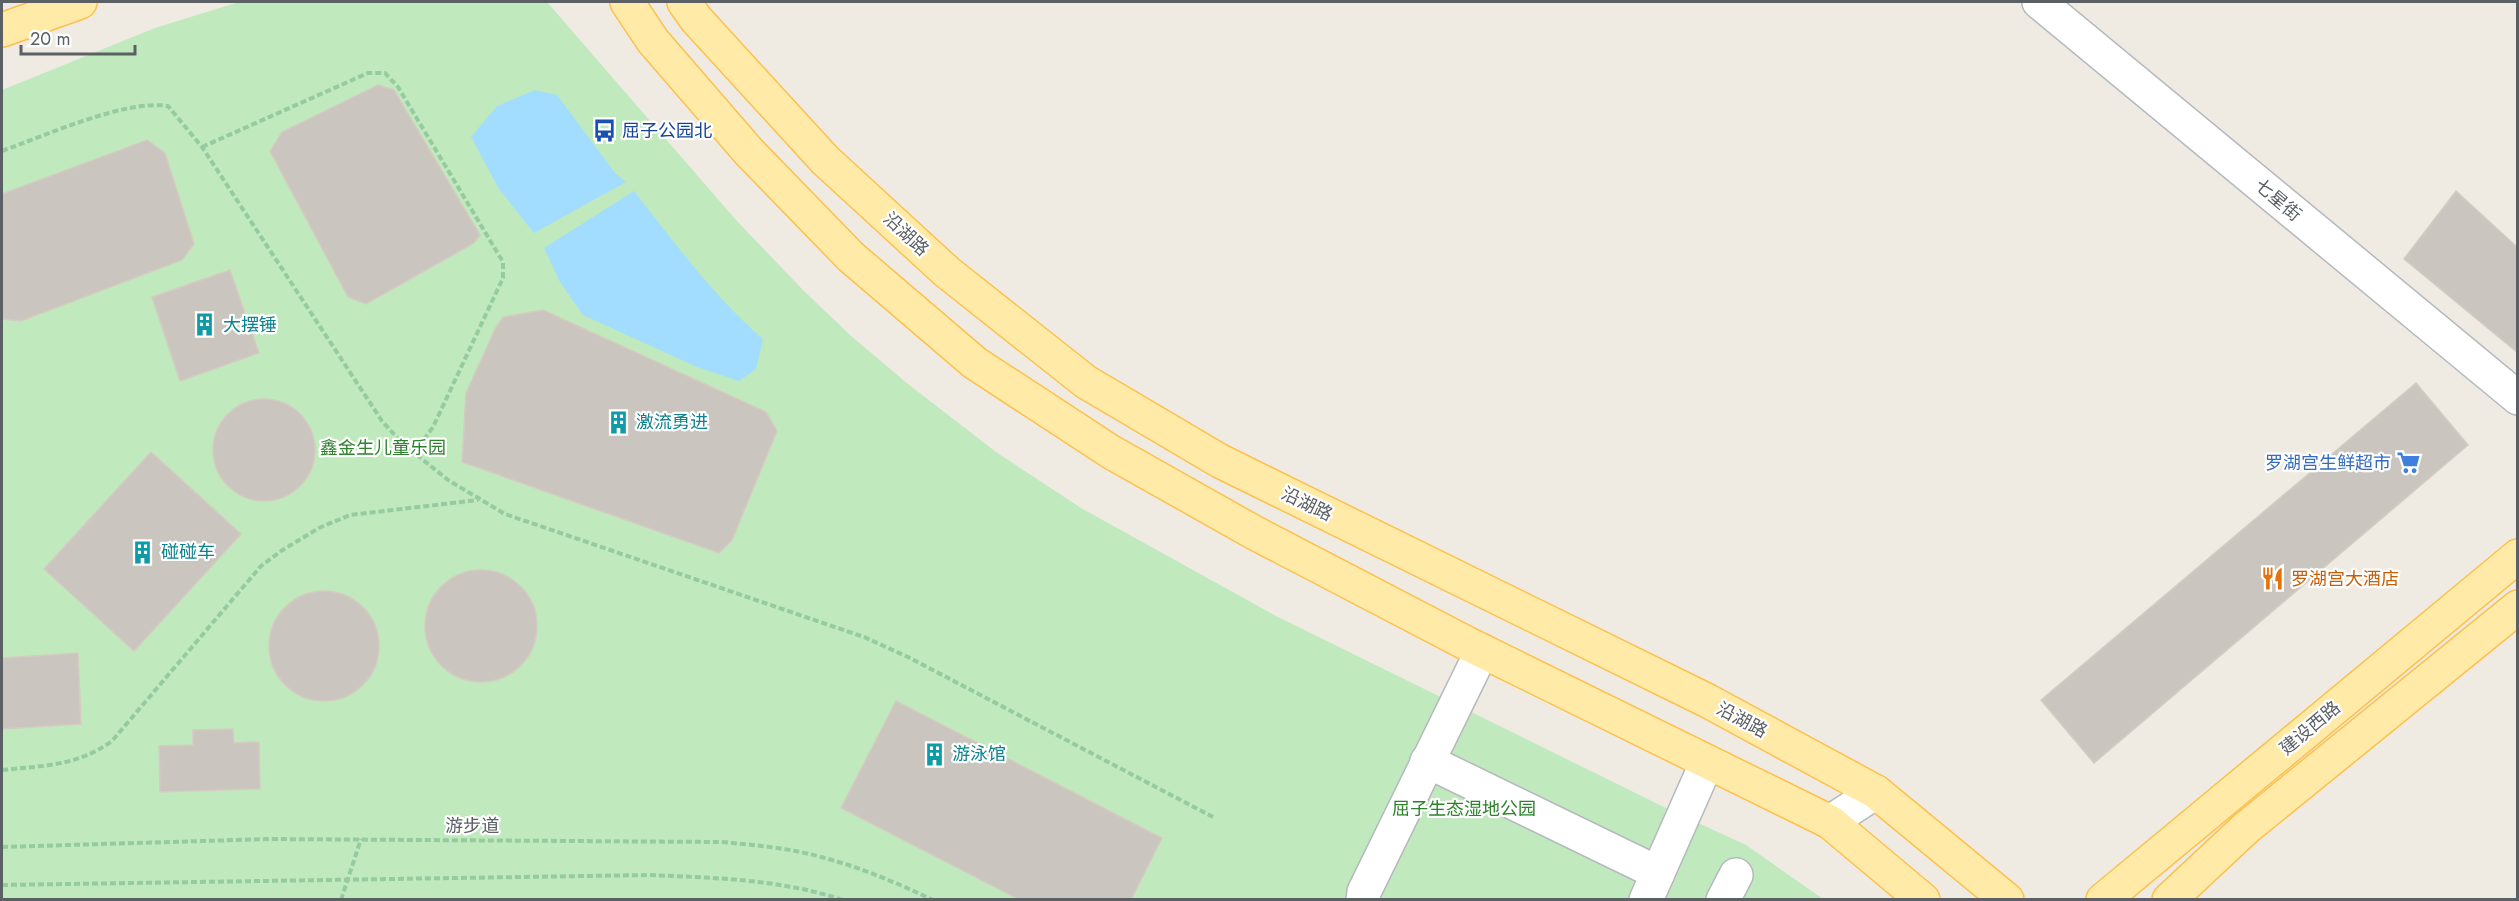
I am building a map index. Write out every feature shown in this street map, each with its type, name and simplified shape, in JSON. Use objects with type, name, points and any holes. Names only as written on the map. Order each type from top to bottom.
[{"type":"main road","points":[[2,30],[80,2]]},
{"type":"main road","points":[[627,2],[653,41],[749,152],[851,257],[975,363],[1111,452],[1255,533],[1482,651],[1830,822],[1923,900]]},
{"type":"main road","name":"沿湖路","points":[[684,2],[696,19],[825,160],[947,272],[1086,382],[1220,461],[1708,701],[1876,792],[2007,900]]},
{"type":"main road","name":"建设西路","points":[[2103,900],[2517,556]]},
{"type":"main road","name":"建设西路","points":[[2169,900],[2246,828],[2513,619]]},
{"type":"street","name":"七星街","points":[[2039,2],[2517,398]]},
{"type":"street","points":[[1363,900],[1364,892],[1482,651]]},
{"type":"street","points":[[1427,762],[1652,886],[1707,762]]},
{"type":"street","points":[[1830,822],[1876,792]]},
{"type":"path","points":[[202,147],[368,73],[385,73],[398,87],[503,262],[503,278],[433,427],[414,453]]},
{"type":"path","points":[[2,151],[121,110],[153,104],[168,106],[202,147],[382,421],[400,442],[448,480],[505,514],[864,638],[908,657],[1213,817]]},
{"type":"path","points":[[2,770],[68,763],[95,754],[111,741],[261,566],[319,528],[350,515],[479,500]]},
{"type":"path","name":"游步道","points":[[2,847],[270,839],[627,840],[722,843],[772,847],[821,856],[901,885],[933,900]]},
{"type":"path","points":[[341,900],[361,839]]},
{"type":"path","points":[[2,885],[650,875],[743,879],[820,892],[843,900]]},
{"type":"green space","name":"鑫金生儿童乐园","points":[[239,2],[547,2],[736,220],[803,290],[850,335],[908,384],[996,452],[1081,508],[1276,616],[1668,809],[1746,845],[1823,899],[2,900],[2,90],[155,28]]},
{"type":"water","points":[[535,90],[557,95],[615,173],[626,182],[534,233],[499,189],[471,137],[497,106]]},
{"type":"water","points":[[634,191],[711,287],[763,339],[756,369],[739,381],[697,367],[583,315],[560,282],[544,248]]},
{"type":"building","points":[[378,85],[394,90],[480,235],[474,243],[366,304],[348,297],[270,151],[282,132]]},
{"type":"building","points":[[147,140],[165,153],[194,244],[182,260],[21,321],[2,319],[2,194]]},
{"type":"building","points":[[2456,191],[2518,248],[2518,353],[2404,259]]},
{"type":"building","name":"大摆锤","points":[[230,270],[259,353],[180,381],[152,297]]},
{"type":"building","name":"激流勇进","points":[[543,310],[766,412],[777,431],[732,540],[719,553],[462,462],[466,393],[496,327],[503,317]]},
{"type":"building","points":[[2416,383],[2468,445],[2094,763],[2041,700]]},
{"type":"building","points":[[264,399],[283,403],[300,414],[311,431],[315,450],[311,469],[300,486],[283,497],[264,501],[245,497],[228,486],[217,469],[213,450],[217,431],[228,414],[245,403]]},
{"type":"building","name":"碰碰车","points":[[151,452],[241,534],[134,651],[44,569]]},
{"type":"building","points":[[481,570],[503,574],[521,586],[533,604],[537,626],[533,648],[521,666],[503,678],[481,682],[459,678],[441,666],[429,648],[425,626],[429,604],[441,586],[459,574]]},
{"type":"building","points":[[324,591],[345,595],[363,607],[375,625],[379,646],[375,667],[363,685],[345,697],[324,701],[303,697],[285,685],[273,667],[269,646],[273,625],[285,607],[303,595]]},
{"type":"building","points":[[78,653],[81,724],[2,729],[2,658]]},
{"type":"building","name":"游泳馆","points":[[896,701],[1162,838],[1131,900],[1020,900],[841,808]]},
{"type":"building","points":[[233,729],[234,743],[259,742],[260,789],[160,792],[159,746],[193,745],[193,730]]},
{"type":"place","name":"屈子公园北","points":[[604,131]]},
{"type":"place","name":"大摆锤","points":[[205,325]]},
{"type":"place","name":"激流勇进","points":[[618,422]]},
{"type":"place","name":"罗湖宫生鲜超市","points":[[2409,463]]},
{"type":"place","name":"碰碰车","points":[[143,552]]},
{"type":"place","name":"罗湖宫大酒店","points":[[2273,579]]},
{"type":"place","name":"游泳馆","points":[[934,754]]},
{"type":"park label","name":"屈子生态湿地公园","points":[[1464,809]]}]
